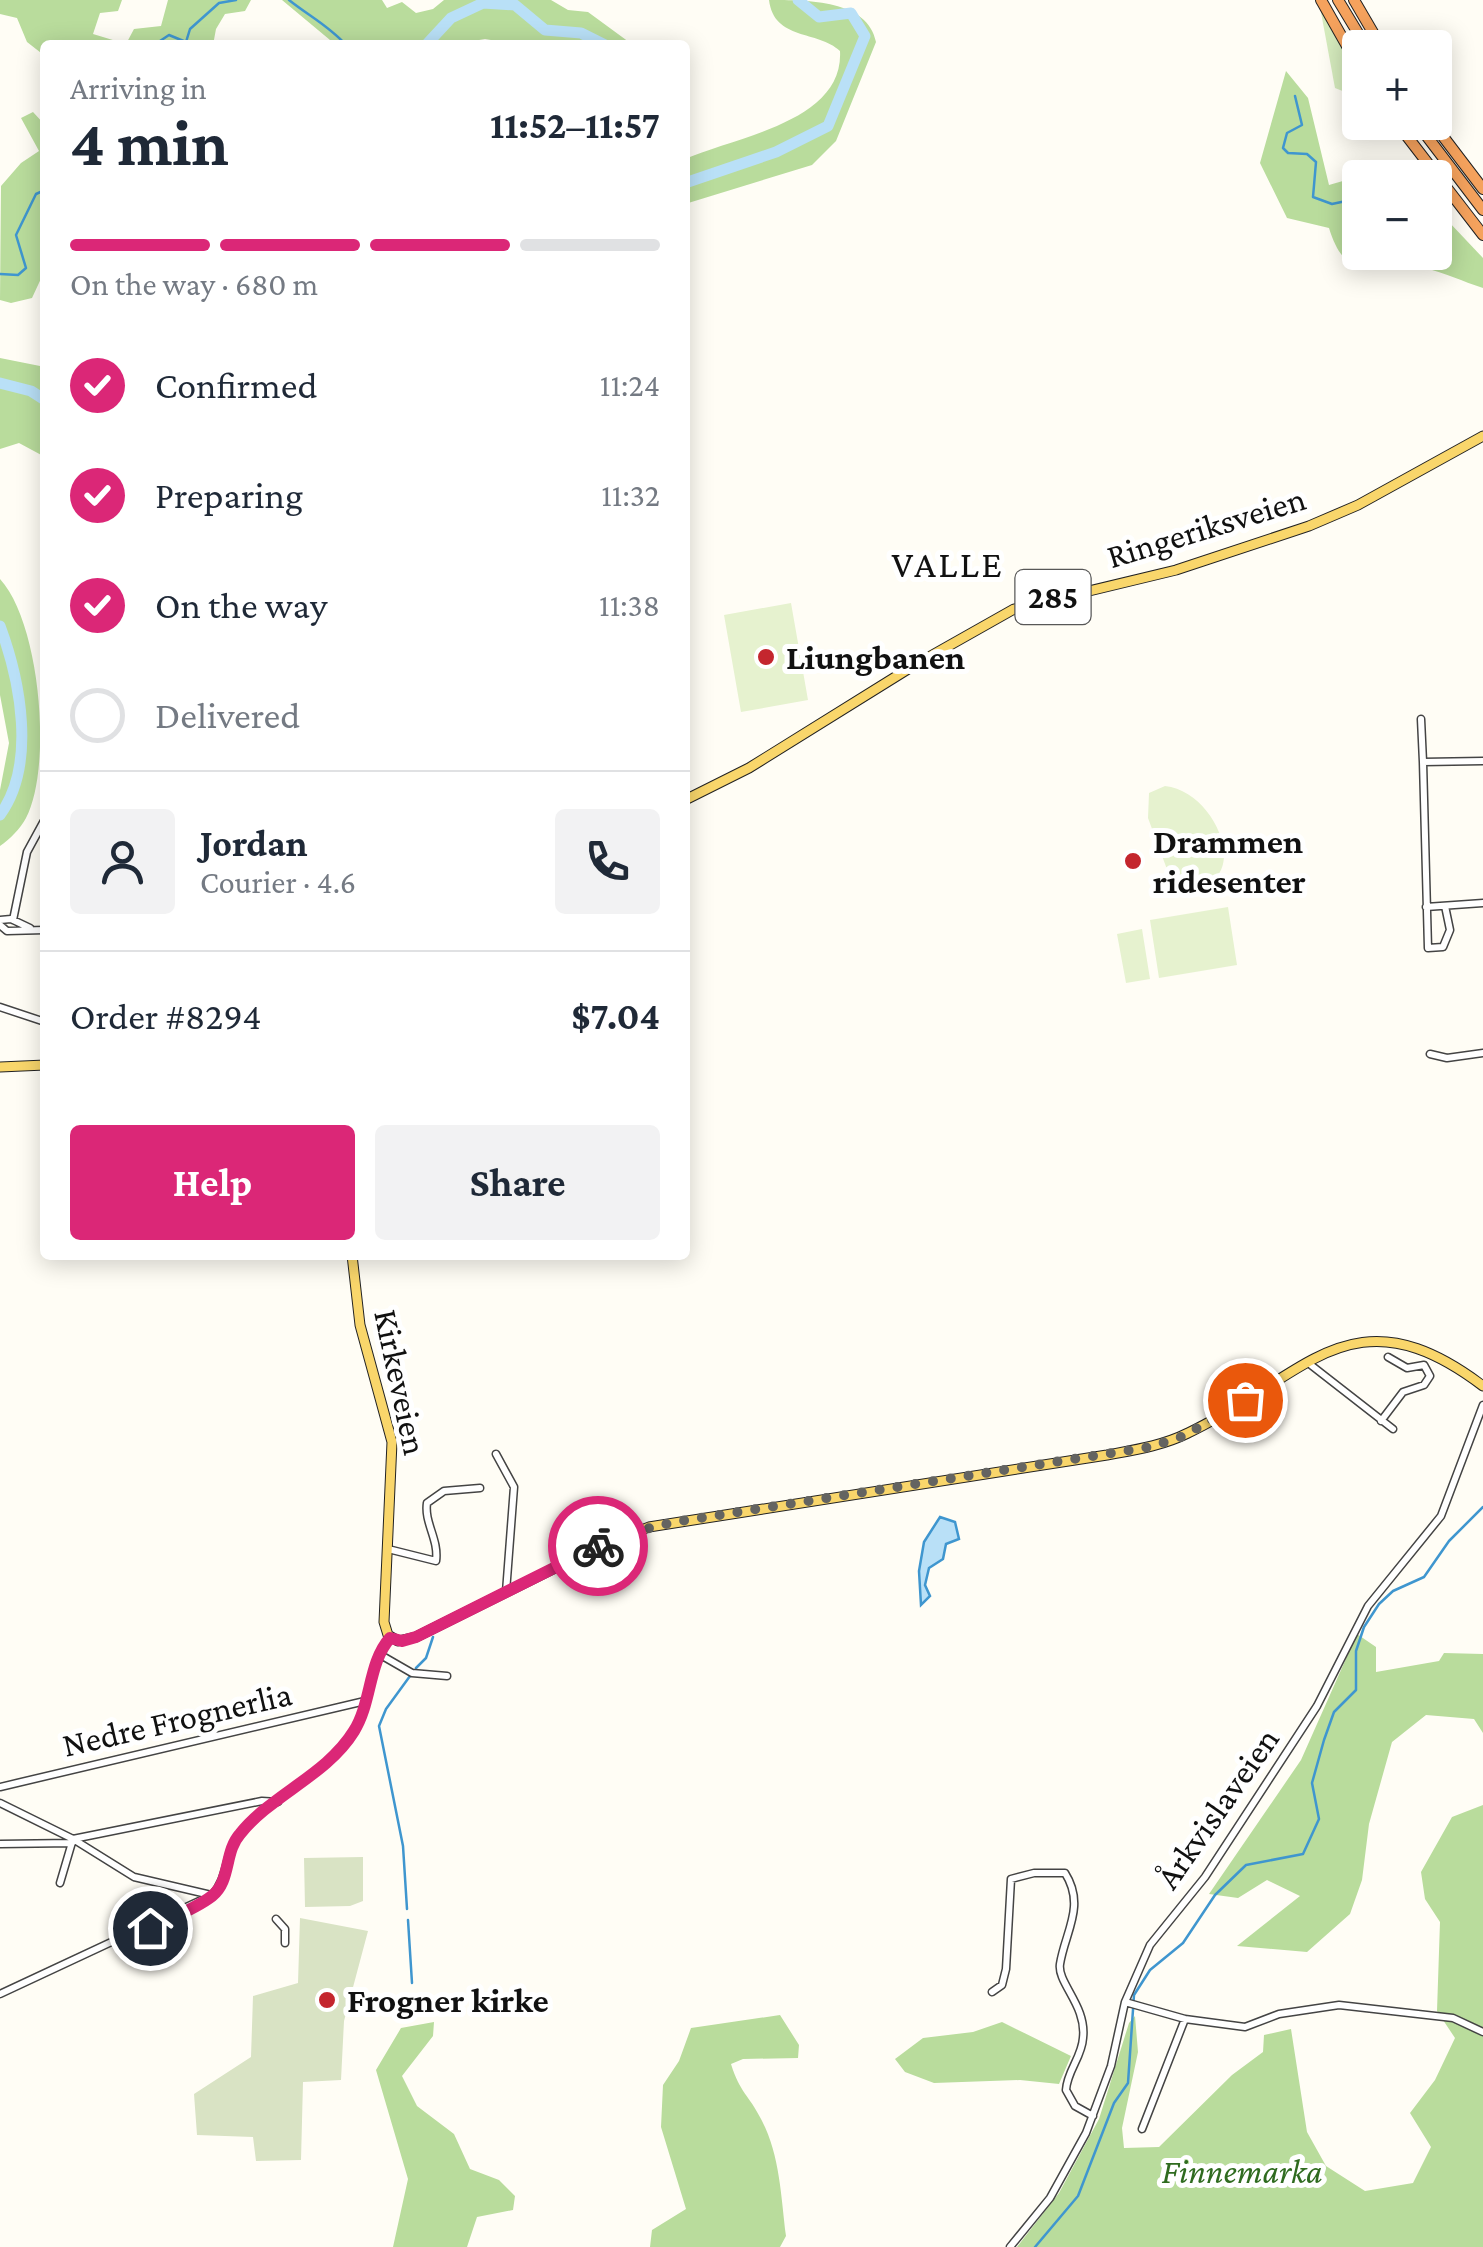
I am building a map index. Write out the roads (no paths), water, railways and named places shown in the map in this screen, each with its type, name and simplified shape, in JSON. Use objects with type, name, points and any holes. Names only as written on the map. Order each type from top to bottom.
[{"type":"highway","points":[[1321,0],[1342,37]]},
{"type":"highway","points":[[1338,0],[1356,30]]},
{"type":"highway","points":[[1354,0],[1372,30]]},
{"type":"highway","points":[[1410,140],[1483,235]]},
{"type":"highway","points":[[1430,140],[1483,210]]},
{"type":"highway","points":[[1446,140],[1483,189]]},
{"type":"main road","name":"Ringeriksveien","points":[[690,798],[749,768],[882,684],[1014,609],[1176,570],[1309,526],[1358,505],[1481,439]]},
{"type":"main road","points":[[0,1067],[40,1065]]},
{"type":"main road","name":"Kirkeveien","points":[[353,1260],[360,1325],[392,1442],[384,1622],[394,1639]]},
{"type":"main road","points":[[394,1639],[416,1637],[607,1542],[650,1528],[1150,1447],[1202,1426],[1307,1362],[1356,1342],[1396,1342],[1446,1359],[1483,1386]]},
{"type":"street","points":[[1422,719],[1426,946],[1443,947],[1449,936],[1445,906]]},
{"type":"street","points":[[1423,762],[1483,761]]},
{"type":"street","points":[[40,829],[27,852],[5,925],[40,929]]},
{"type":"street","points":[[1426,906],[1483,903]]},
{"type":"street","points":[[0,1007],[40,1020]]},
{"type":"street","points":[[1430,1054],[1447,1058],[1483,1054]]},
{"type":"street","points":[[1382,1421],[1400,1395],[1424,1385],[1430,1376],[1424,1365],[1407,1368],[1388,1357]]},
{"type":"street","points":[[1307,1362],[1392,1429]]},
{"type":"street","name":"Årkvislaveien","points":[[1010,2247],[1058,2186],[1094,2116],[1150,1945],[1205,1876],[1318,1706],[1368,1606],[1441,1516],[1483,1405]]},
{"type":"street","points":[[496,1454],[514,1487],[506,1592]]},
{"type":"street","points":[[388,1549],[436,1560],[437,1545],[426,1514],[428,1502],[444,1491],[480,1488]]},
{"type":"street","points":[[0,1994],[212,1896],[225,1876],[237,1837],[348,1739],[365,1702],[379,1654],[394,1639]]},
{"type":"street","points":[[379,1654],[412,1673],[447,1676]]},
{"type":"street","name":"Nedre Frognerlia","points":[[0,1787],[365,1702]]},
{"type":"street","points":[[0,1844],[72,1841],[262,1801],[278,1802]]},
{"type":"street","points":[[0,1803],[134,1878],[212,1896]]},
{"type":"street","points":[[60,1883],[72,1841]]},
{"type":"street","points":[[992,1992],[1002,1985],[1007,1962],[1011,1880],[1034,1873],[1065,1874],[1072,1890],[1074,1919],[1059,1968],[1084,2024],[1082,2046],[1066,2090],[1075,2106],[1094,2116]]},
{"type":"street","points":[[276,1919],[285,1928],[285,1942]]},
{"type":"street","points":[[1130,2003],[1185,2018],[1250,2028],[1278,2014],[1351,2006],[1453,2018],[1483,2032]]},
{"type":"street","points":[[1142,2129],[1185,2018]]},
{"type":"water","points":[[940,1517],[955,1522],[959,1539],[946,1544],[943,1559],[929,1568],[925,1585],[930,1596],[921,1605],[919,1571],[924,1542]]},
{"type":"waterway","points":[[187,40],[190,29],[219,3],[236,0]]},
{"type":"waterway","points":[[289,0],[340,40]]},
{"type":"waterway","points":[[690,181],[776,152],[828,126],[865,36],[851,13],[819,17],[798,0]]},
{"type":"waterway","points":[[431,40],[451,18],[483,3],[515,5],[545,30],[581,33],[595,40]]},
{"type":"waterway","points":[[162,40],[169,35],[181,40]]},
{"type":"waterway","points":[[1295,96],[1302,125],[1287,133],[1283,148],[1288,153],[1307,154],[1316,162],[1313,197],[1332,204],[1342,202]]},
{"type":"waterway","points":[[0,274],[18,275],[26,268],[16,235],[40,192]]},
{"type":"waterway","points":[[0,383],[40,397]]},
{"type":"waterway","points":[[0,626],[19,696],[22,747],[11,794],[0,815]]},
{"type":"waterway","points":[[1035,2247],[1078,2196],[1114,2103],[1128,2083],[1134,1995],[1150,1970],[1183,1943],[1215,1895],[1246,1865],[1303,1854],[1319,1819],[1312,1783],[1334,1712],[1356,1690],[1356,1651],[1364,1627],[1393,1591],[1424,1577],[1449,1541],[1483,1507]]},
{"type":"waterway","points":[[416,1668],[426,1658],[433,1637]]},
{"type":"waterway","points":[[407,1909],[403,1846],[379,1726],[386,1709],[410,1676]]},
{"type":"waterway","points":[[408,1920],[412,1983]]},
{"type":"place","name":"Liungbanen","points":[[766,657]]},
{"type":"place","name":"Drammen ridesenter","points":[[1133,861]]},
{"type":"place","name":"Frogner kirke","points":[[327,2000]]},
{"type":"district","name":"VALLE","points":[[948,564]]},
{"type":"park label","name":"Finnemarka","points":[[1242,2171]]}]
